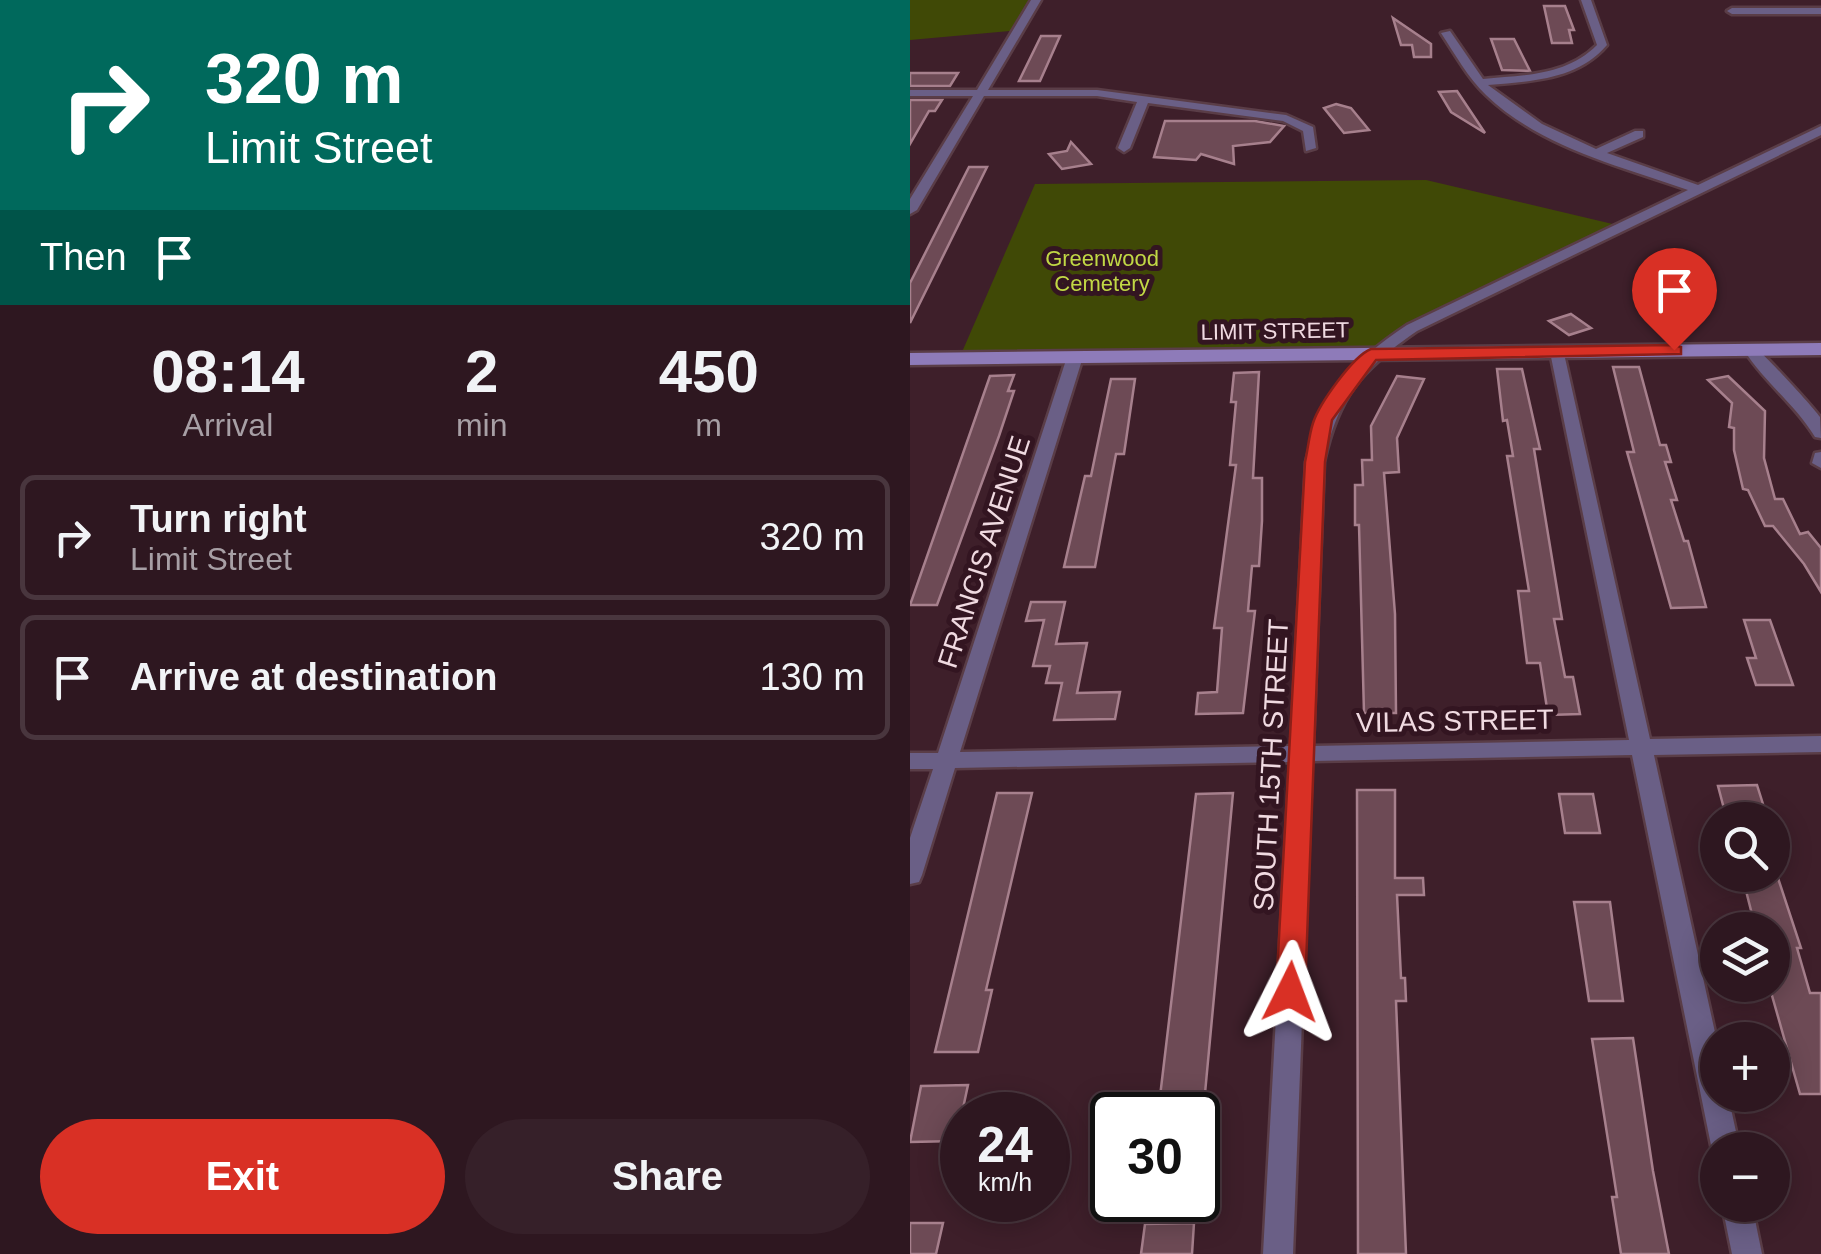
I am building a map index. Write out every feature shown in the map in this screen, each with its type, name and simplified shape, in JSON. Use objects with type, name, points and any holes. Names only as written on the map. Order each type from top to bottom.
[{"type":"street","points":[[910,210],[1036,0]]},
{"type":"street","points":[[1481,82],[1543,75],[1594,56],[1602,45],[1586,0]]},
{"type":"street","points":[[1724,0],[1735,16],[1821,11]]},
{"type":"street","points":[[1446,33],[1481,82],[1518,114],[1598,153],[1695,188]]},
{"type":"street","points":[[910,93],[1097,93],[1144,98],[1296,121],[1308,129],[1310,148]]},
{"type":"street","points":[[1124,148],[1144,98]]},
{"type":"street","name":"SOUTH 15TH STREET","points":[[1278,1254],[1315,462],[1323,420],[1346,382],[1371,354],[1412,328],[1821,130]]},
{"type":"street","points":[[1598,153],[1639,134]]},
{"type":"street","name":"LIMIT STREET","points":[[910,359],[1821,349]]},
{"type":"street","points":[[1752,350],[1763,371],[1801,401],[1821,433]]},
{"type":"street","points":[[1558,352],[1722,1132]]},
{"type":"street","name":"FRANCIS AVENUE","points":[[910,876],[1074,360]]},
{"type":"street","name":"VILAS STREET","points":[[910,761],[1821,744]]},
{"type":"street","points":[[1740,1222],[1747,1254]]},
{"type":"green space","points":[[910,0],[1034,0],[1020,30],[910,40]]},
{"type":"green space","name":"Greenwood Cemetery","points":[[1426,180],[1621,226],[1371,355],[959,359],[1035,184]]},
{"type":"building","points":[[1544,6],[1565,6],[1574,30],[1569,30],[1572,43],[1552,43]]},
{"type":"building","points":[[1393,18],[1431,44],[1431,57],[1414,57],[1412,45],[1401,45]]},
{"type":"building","points":[[1041,36],[1060,36],[1040,81],[1019,81]]},
{"type":"building","points":[[1491,39],[1514,39],[1530,71],[1502,70]]},
{"type":"building","points":[[910,73],[958,73],[950,86],[910,86]]},
{"type":"building","points":[[1457,91],[1485,133],[1451,112],[1439,92]]},
{"type":"building","points":[[910,100],[942,100],[935,111],[929,111],[910,144]]},
{"type":"building","points":[[1336,104],[1351,108],[1369,130],[1344,133],[1324,108]]},
{"type":"building","points":[[1165,121],[1255,121],[1284,126],[1270,142],[1233,146],[1234,164],[1201,154],[1196,160],[1154,157]]},
{"type":"building","points":[[1071,142],[1091,164],[1062,169],[1049,154],[1067,151]]},
{"type":"building","points":[[969,167],[987,167],[910,323],[910,283]]},
{"type":"building","points":[[1571,314],[1591,328],[1569,335],[1549,321]]},
{"type":"building","points":[[1613,367],[1639,367],[1660,445],[1666,445],[1671,462],[1665,462],[1677,500],[1671,500],[1684,541],[1688,541],[1706,607],[1671,608],[1627,452],[1634,452]]},
{"type":"building","points":[[1497,369],[1522,369],[1540,449],[1534,449],[1562,619],[1554,619],[1565,677],[1573,677],[1580,714],[1548,715],[1540,663],[1527,663],[1518,591],[1529,591],[1507,456],[1513,456],[1507,420],[1503,421]]},
{"type":"building","points":[[1259,372],[1253,478],[1262,478],[1262,521],[1259,566],[1252,566],[1248,611],[1255,611],[1243,713],[1196,714],[1198,693],[1217,692],[1222,628],[1214,628],[1236,465],[1230,465],[1236,402],[1231,402],[1234,373]]},
{"type":"building","points":[[1014,375],[1008,391],[1014,391],[999,436],[937,605],[910,605],[990,376]]},
{"type":"building","points":[[1397,376],[1424,379],[1397,438],[1399,472],[1384,473],[1395,614],[1396,713],[1364,713],[1355,485],[1363,485],[1362,460],[1372,460],[1371,426]]},
{"type":"building","points":[[1728,376],[1765,411],[1764,458],[1775,499],[1783,499],[1800,534],[1808,532],[1821,548],[1821,592],[1773,526],[1765,526],[1748,490],[1743,489],[1734,450],[1734,428],[1729,427],[1732,403],[1708,380]]},
{"type":"building","points":[[1111,379],[1135,379],[1124,454],[1116,454],[1095,567],[1064,567],[1085,476],[1091,476]]},
{"type":"building","points":[[1031,602],[1065,602],[1056,644],[1087,643],[1077,693],[1120,692],[1115,719],[1054,720],[1062,683],[1046,683],[1050,666],[1033,666],[1044,620],[1026,621]]},
{"type":"building","points":[[1744,620],[1770,620],[1793,685],[1756,685],[1747,658],[1756,658]]},
{"type":"building","points":[[1757,785],[1762,802],[1722,802],[1718,786]]},
{"type":"building","points":[[1357,790],[1395,790],[1395,878],[1423,878],[1424,895],[1397,895],[1401,978],[1405,978],[1406,1001],[1396,1001],[1406,1254],[1358,1254]]},
{"type":"building","points":[[997,793],[1032,793],[986,990],[992,990],[978,1052],[935,1052]]},
{"type":"building","points":[[1233,793],[1205,1092],[1161,1092],[1196,794]]},
{"type":"building","points":[[1559,794],[1593,794],[1600,833],[1565,833]]},
{"type":"building","points":[[1746,892],[1783,892],[1789,912],[1751,912]]},
{"type":"building","points":[[1574,902],[1610,902],[1623,1001],[1589,1001]]},
{"type":"building","points":[[1790,915],[1810,993],[1821,993],[1821,1094],[1800,1094],[1790,1059],[1790,1022],[1780,1022],[1774,1002],[1790,1002]]},
{"type":"building","points":[[1633,1038],[1669,1254],[1621,1254],[1612,1197],[1617,1197],[1592,1039]]},
{"type":"building","points":[[968,1085],[966,1092],[940,1092],[940,1141],[910,1142],[921,1086]]},
{"type":"building","points":[[910,1223],[943,1223],[936,1254],[910,1254]]},
{"type":"building","points":[[1194,1223],[1192,1254],[1141,1254],[1145,1224]]},
{"type":"route","points":[[1290,992],[1315,462],[1323,420],[1346,382],[1371,354],[1674,350]]}]
